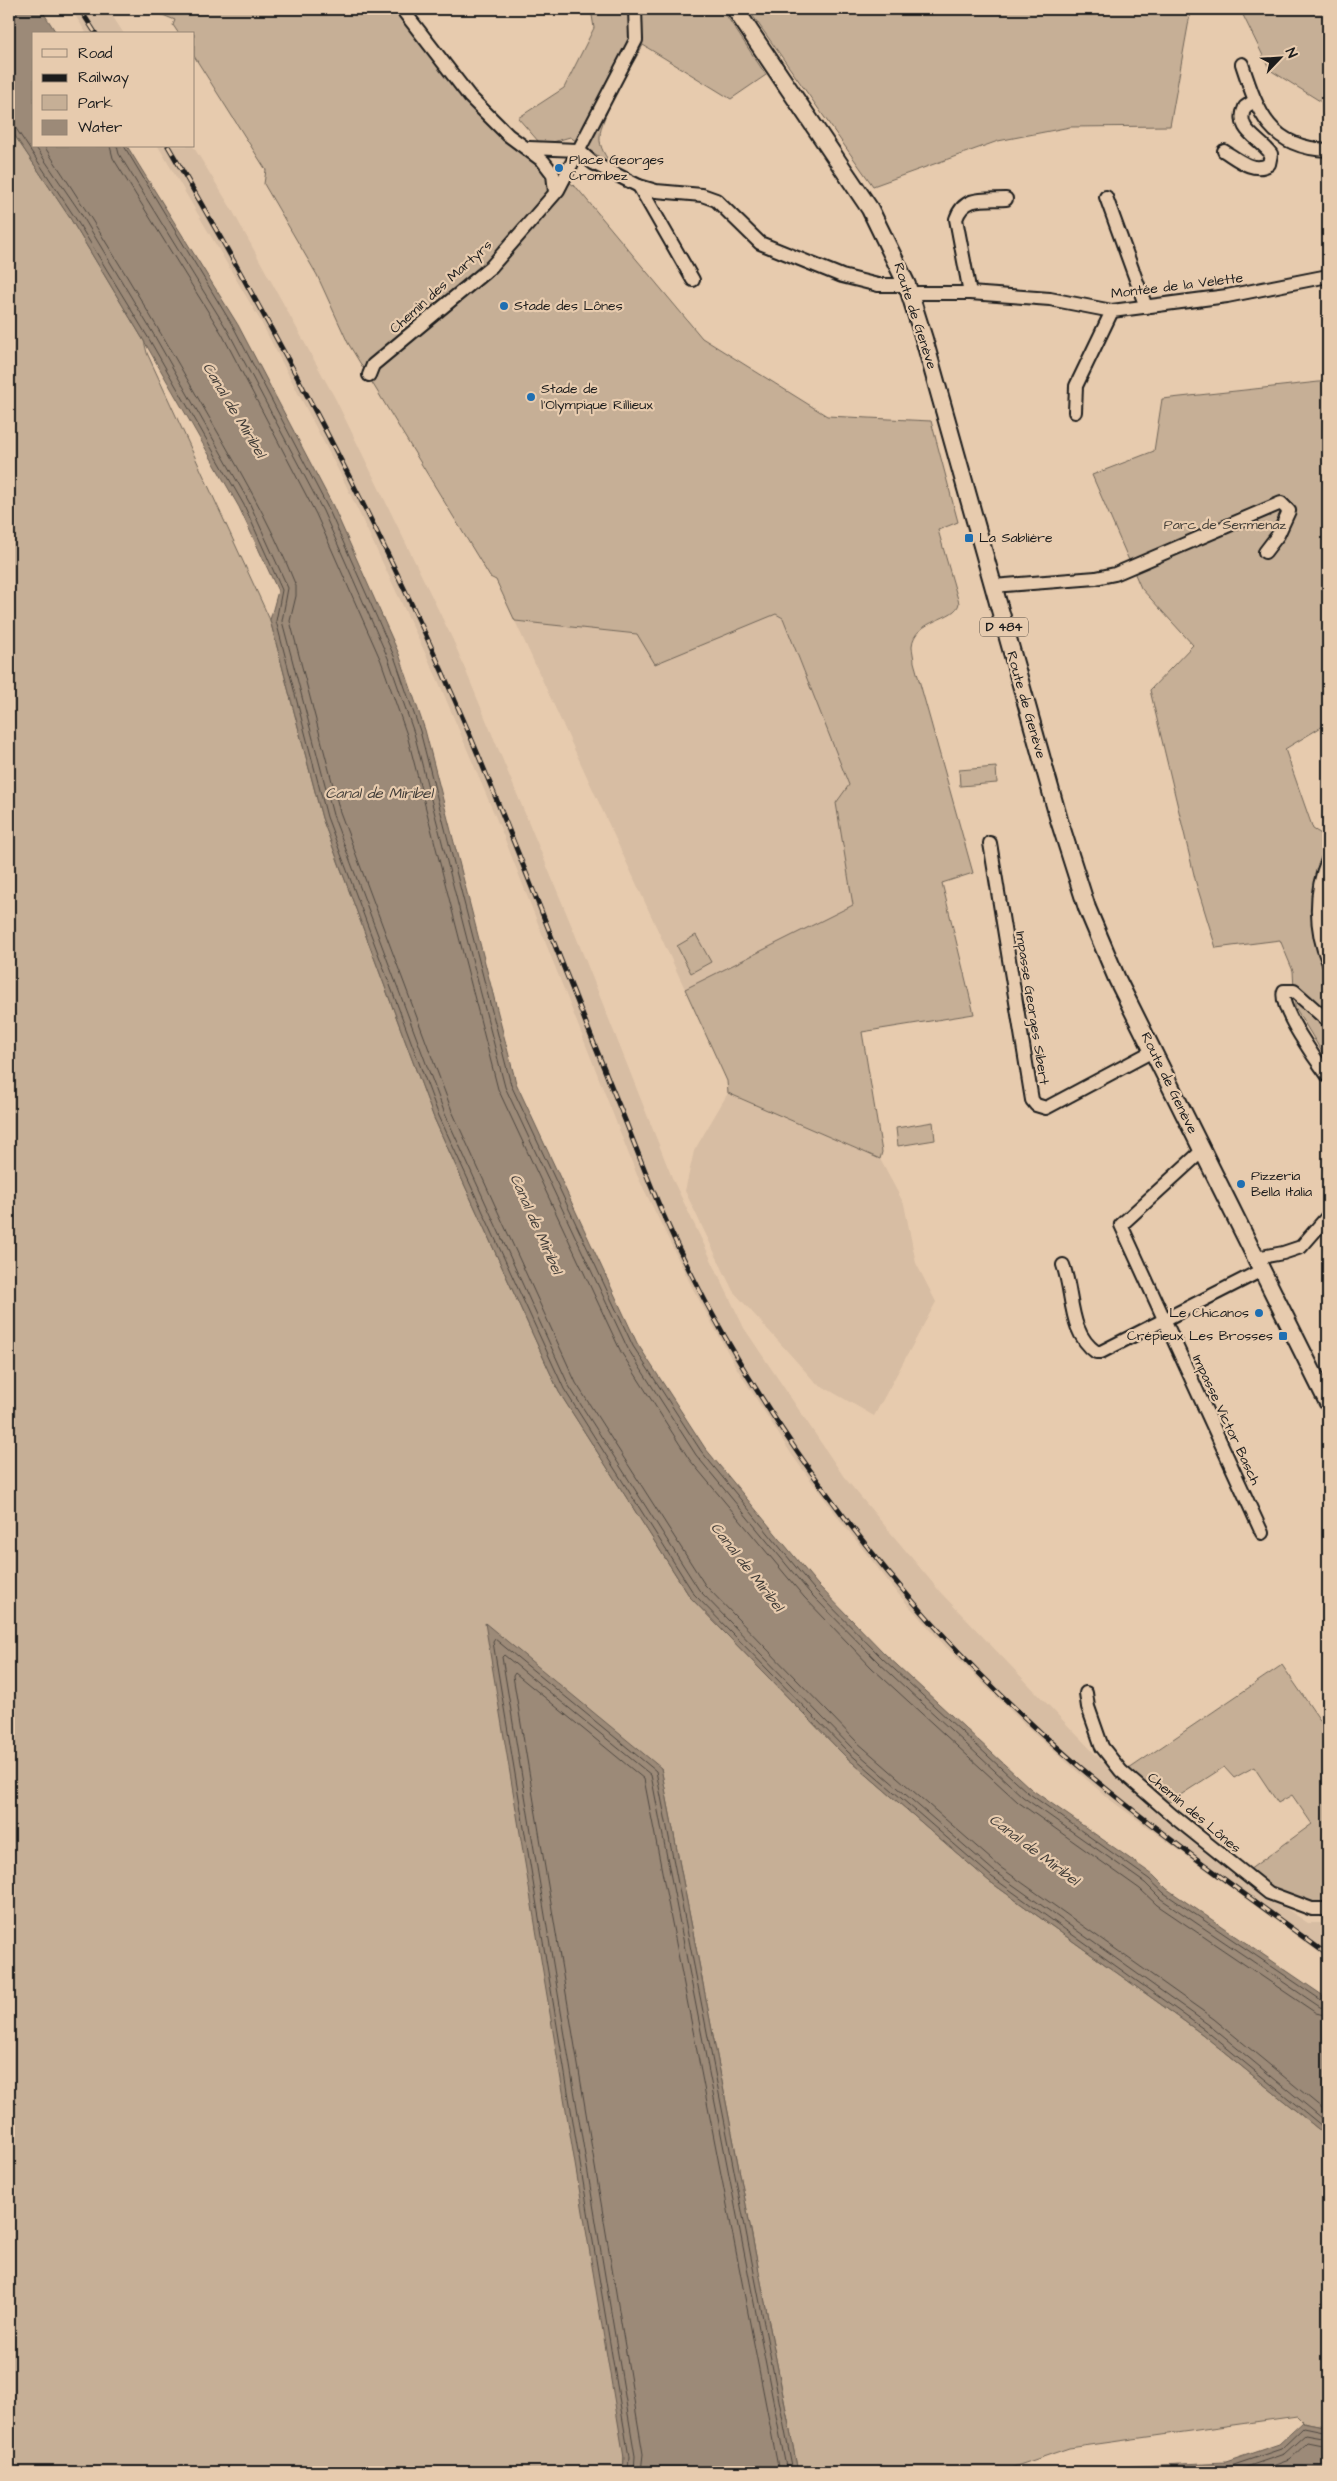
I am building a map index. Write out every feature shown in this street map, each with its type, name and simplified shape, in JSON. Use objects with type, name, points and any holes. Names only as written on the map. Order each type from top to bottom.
[{"type":"main road","name":"Route de Genève","points":[[735,9],[870,209],[908,289],[1037,749],[1087,908],[1117,979],[1259,1264],[1326,1391]]},
{"type":"street","points":[[402,9],[470,97],[508,135],[529,148],[543,161],[553,174],[555,192]]},
{"type":"street","name":"Chemin des Martyrs","points":[[369,375],[373,365],[491,267],[555,192],[636,40],[635,9]]},
{"type":"street","points":[[1242,64],[1254,101],[1264,120],[1274,131],[1287,141],[1328,150]]},
{"type":"street","points":[[1224,151],[1252,167],[1264,167],[1269,164],[1271,154],[1248,132],[1242,119],[1245,107],[1254,101]]},
{"type":"street","points":[[529,148],[578,150]]},
{"type":"street","name":"Montée de la Velette","points":[[578,150],[593,163],[640,186],[656,190],[702,195],[716,200],[760,243],[842,276],[878,285],[908,289],[1050,299],[1112,311],[1264,289],[1328,276]]},
{"type":"street","points":[[640,186],[693,280]]},
{"type":"street","points":[[1106,197],[1146,307]]},
{"type":"street","points":[[970,293],[956,219],[959,211],[971,201],[1006,199]]},
{"type":"street","points":[[1075,412],[1076,386],[1112,311]]},
{"type":"street","points":[[992,586],[1096,578],[1115,574],[1281,503],[1289,511],[1278,535],[1265,552]]},
{"type":"street","name":"Impasse Georges Sibert","points":[[990,843],[1032,1100],[1036,1105],[1046,1108],[1153,1051]]},
{"type":"street","points":[[1328,860],[1323,872],[1318,905],[1321,937],[1328,961]]},
{"type":"street","points":[[1328,1021],[1294,991],[1284,991],[1282,1000],[1288,1012],[1328,1076]]},
{"type":"street","name":"Impasse Victor Basch","points":[[1202,1150],[1121,1225],[1262,1532]]},
{"type":"street","points":[[1062,1265],[1080,1334],[1090,1347],[1096,1352],[1101,1352],[1164,1320],[1259,1264],[1301,1247],[1328,1216]]},
{"type":"street","name":"Chemin des Lônes","points":[[1086,1693],[1088,1707],[1102,1747],[1121,1771],[1173,1816],[1269,1893],[1312,1909],[1328,1909]]},
{"type":"shaded area","points":[[71,9],[108,9],[123,32],[86,32]]},
{"type":"shaded area","points":[[159,148],[194,148],[231,208],[336,400],[453,640],[575,934],[673,1180],[744,1328],[844,1477],[942,1594],[1118,1778],[1258,1890],[1308,1923],[1321,1923],[1328,1928],[1328,1959],[1109,1799],[1032,1732],[946,1647],[900,1596],[792,1455],[736,1367],[692,1287],[637,1175],[504,837],[437,678],[345,483],[260,320]]},
{"type":"shaded area","points":[[776,614],[783,618],[849,785],[836,803],[853,905],[685,989],[515,621],[637,634]]},
{"type":"shaded area","points":[[728,1093],[880,1159],[904,1204],[916,1263],[936,1302],[874,1416],[815,1382],[733,1291],[685,1191],[694,1151]]},
{"type":"green space","points":[[148,9],[395,9],[485,122],[577,188],[702,338],[827,416],[931,421],[958,522],[938,530],[959,603],[951,613],[920,630],[915,637],[912,648],[914,662],[973,873],[942,883],[974,1014],[862,1032],[882,1152],[880,1159],[728,1093],[727,1081],[685,989],[853,905],[836,803],[849,785],[783,618],[776,614],[655,664],[637,634],[515,621],[496,580],[490,577],[348,343],[317,275],[264,184],[266,170],[195,58],[195,32],[178,32],[173,25],[175,20]]},
{"type":"green space","points":[[591,9],[722,9],[766,75],[731,99],[643,45],[611,104],[601,128],[602,148],[612,165],[570,137],[553,142],[539,142],[518,118],[564,88],[594,28]]},
{"type":"green space","points":[[748,9],[1191,9],[1170,126],[1070,127],[998,141],[873,186]]},
{"type":"green space","points":[[1240,9],[1328,9],[1328,106],[1270,70]]},
{"type":"green space","points":[[9,127],[70,218],[144,341],[147,353],[270,620],[322,818],[434,1118],[559,1392],[690,1597],[845,1756],[989,1881],[1202,2034],[1328,2137],[1328,2427],[1303,2422],[1297,2416],[1069,2448],[999,2472],[798,2472],[661,1768],[623,2472],[9,2472]]},
{"type":"green space","name":"Parc de Sermenaz","points":[[1328,381],[1328,723],[1285,749],[1313,829],[1328,838],[1328,1062],[1295,1007],[1293,971],[1280,940],[1216,948],[1196,883],[1150,690],[1193,645],[1141,588],[1092,475],[1154,451],[1162,399]]},
{"type":"green space","points":[[996,767],[997,783],[960,786],[959,770]]},
{"type":"green space","points":[[696,935],[711,962],[691,973],[677,946]]},
{"type":"green space","points":[[933,1122],[935,1140],[898,1146],[896,1128]]},
{"type":"green space","points":[[1282,1665],[1328,1732],[1328,1906],[1318,1906],[1268,1889],[1249,1870],[1312,1824],[1292,1795],[1278,1803],[1254,1767],[1234,1778],[1224,1767],[1168,1803],[1129,1769]]},
{"type":"water","name":"Canal de Miribel","points":[[9,9],[41,9],[56,32],[32,32],[32,148],[128,148],[238,325],[333,506],[399,654],[425,730],[516,1083],[637,1343],[705,1448],[817,1584],[885,1654],[1031,1789],[1153,1875],[1167,1889],[1328,1999],[1328,2137],[1202,2034],[989,1881],[845,1756],[690,1597],[559,1392],[434,1118],[322,818],[270,620],[278,591],[239,507],[144,341],[70,218],[9,127]]},
{"type":"water","points":[[485,1623],[661,1768],[798,2472],[623,2472],[624,2458]]},
{"type":"water","points":[[1303,2422],[1328,2427],[1328,2472],[1007,2472],[1226,2462],[1279,2444]]},
{"type":"railway","points":[[80,9],[95,32]]},
{"type":"railway","points":[[169,148],[250,290],[328,435],[401,582],[436,657],[489,781],[662,1212],[680,1252],[721,1330],[767,1406],[816,1479],[868,1547],[951,1644],[1011,1705],[1105,1788],[1199,1861],[1328,1955]]},
{"type":"place","name":"Place Georges Crombez","points":[[559,168]]},
{"type":"place","name":"Stade des Lônes","points":[[504,306]]},
{"type":"place","name":"Stade de l'Olympique Rillieux","points":[[531,397]]},
{"type":"place","name":"La Sablière","points":[[969,538]]},
{"type":"place","name":"Pizzeria Bella Italia","points":[[1241,1184]]},
{"type":"place","name":"Le Chicanos","points":[[1259,1313]]},
{"type":"place","name":"Crépieux Les Brosses","points":[[1283,1336]]}]
